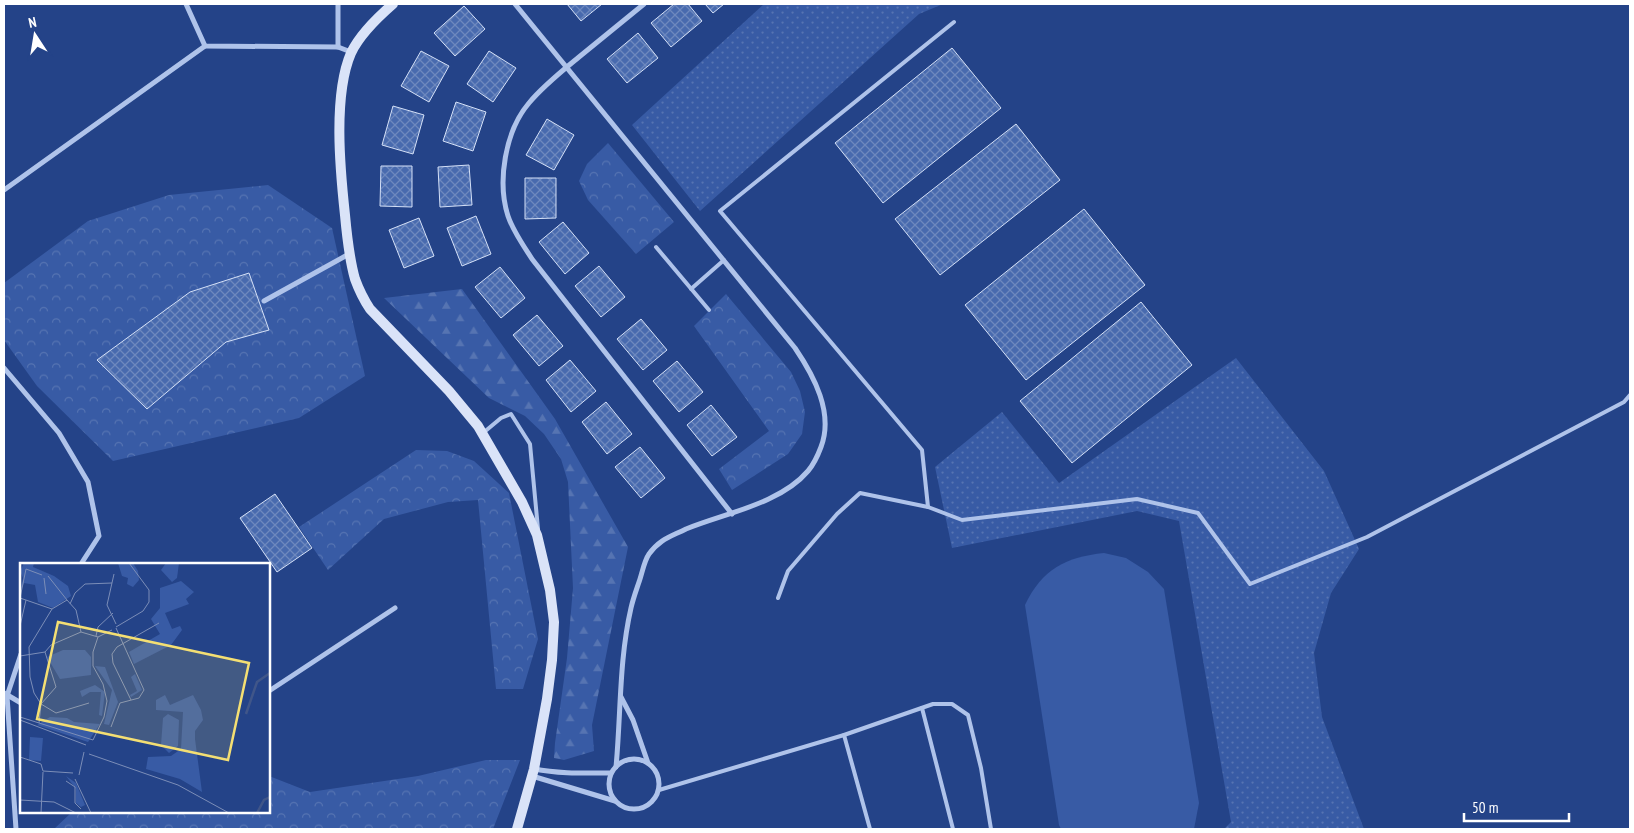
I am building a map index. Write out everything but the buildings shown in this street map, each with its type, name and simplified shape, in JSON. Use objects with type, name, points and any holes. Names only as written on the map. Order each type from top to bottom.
[{"type":"street","points":[[186,4],[205,46]]},
{"type":"street","points":[[338,4],[338,48]]},
{"type":"street","points":[[393,4],[362,36],[351,52],[344,82],[340,115],[342,184],[349,254],[361,296],[370,309],[449,391],[482,434],[522,502],[537,535],[550,590],[554,622],[552,660],[533,773],[517,829]]},
{"type":"street","points":[[514,4],[795,348],[808,367],[823,402],[824,440],[809,470],[796,482],[781,492],[732,514],[700,524],[661,540],[648,556],[631,607],[623,659],[616,767]]},
{"type":"street","points":[[644,4],[566,67],[528,104],[516,123],[508,147],[504,169],[503,196],[508,216],[520,241],[732,514]]},
{"type":"street","points":[[4,190],[205,46],[338,48],[351,52]]},
{"type":"street","points":[[264,301],[349,254]]},
{"type":"street","points":[[4,368],[59,433],[88,482],[99,536],[82,563]]},
{"type":"street","points":[[270,690],[395,608]]},
{"type":"street","points":[[16,829],[5,695],[20,657]]},
{"type":"street","points":[[5,695],[20,702]]},
{"type":"street","points":[[621,696],[633,720],[649,764],[657,773],[659,782],[659,790],[656,797],[644,807],[628,809],[621,806],[611,794],[609,787],[611,772],[621,762],[628,759],[637,759],[649,764]]},
{"type":"street","points":[[533,773],[611,772]]},
{"type":"street","points":[[533,773],[615,801]]},
{"type":"lane","points":[[928,507],[922,450],[720,212],[954,22]]},
{"type":"lane","points":[[656,247],[709,310]]},
{"type":"lane","points":[[691,289],[724,260]]},
{"type":"lane","points":[[778,598],[788,571],[837,514],[860,493],[928,507],[962,520],[1137,499],[1198,513],[1250,584],[1367,537],[1624,402],[1630,395]]},
{"type":"lane","points":[[482,434],[501,418],[511,414],[530,444],[540,546]]},
{"type":"lane","points":[[659,790],[844,735],[933,704],[952,704],[968,715],[981,768],[991,829]]},
{"type":"lane","points":[[922,708],[953,829]]},
{"type":"lane","points":[[844,735],[870,829]]},
{"type":"green space","points":[[764,4],[943,4],[919,14],[700,211],[632,125]]},
{"type":"green space","points":[[608,143],[674,222],[636,254],[588,200],[579,181],[587,164]]},
{"type":"green space","points":[[268,185],[332,228],[365,376],[299,418],[113,461],[37,386],[4,340],[4,283],[88,221],[169,195]]},
{"type":"green space","points":[[462,289],[555,419],[628,547],[592,725],[594,751],[564,760],[554,758],[567,658],[573,588],[568,482],[561,459],[544,434],[525,416],[489,398],[384,298]]},
{"type":"green space","points":[[726,294],[791,372],[800,391],[805,412],[802,434],[788,454],[732,490],[719,469],[769,431],[694,326]]},
{"type":"green space","points":[[1236,358],[1324,471],[1359,549],[1331,593],[1314,653],[1322,717],[1364,829],[1224,829],[1231,822],[1179,521],[1137,511],[952,548],[935,467],[1002,412],[1059,483]]},
{"type":"green space","points":[[416,450],[447,451],[474,461],[509,493],[538,639],[523,689],[496,689],[478,500],[448,502],[384,519],[328,570],[299,527]]},
{"type":"green space","points":[[1104,553],[1126,558],[1148,572],[1164,589],[1199,803],[1194,829],[1061,829],[1059,825],[1025,605],[1039,582],[1057,567],[1078,558]]},
{"type":"green space","points":[[486,760],[520,760],[493,829],[54,829],[71,813],[270,813],[270,776],[310,792],[418,776]]}]
